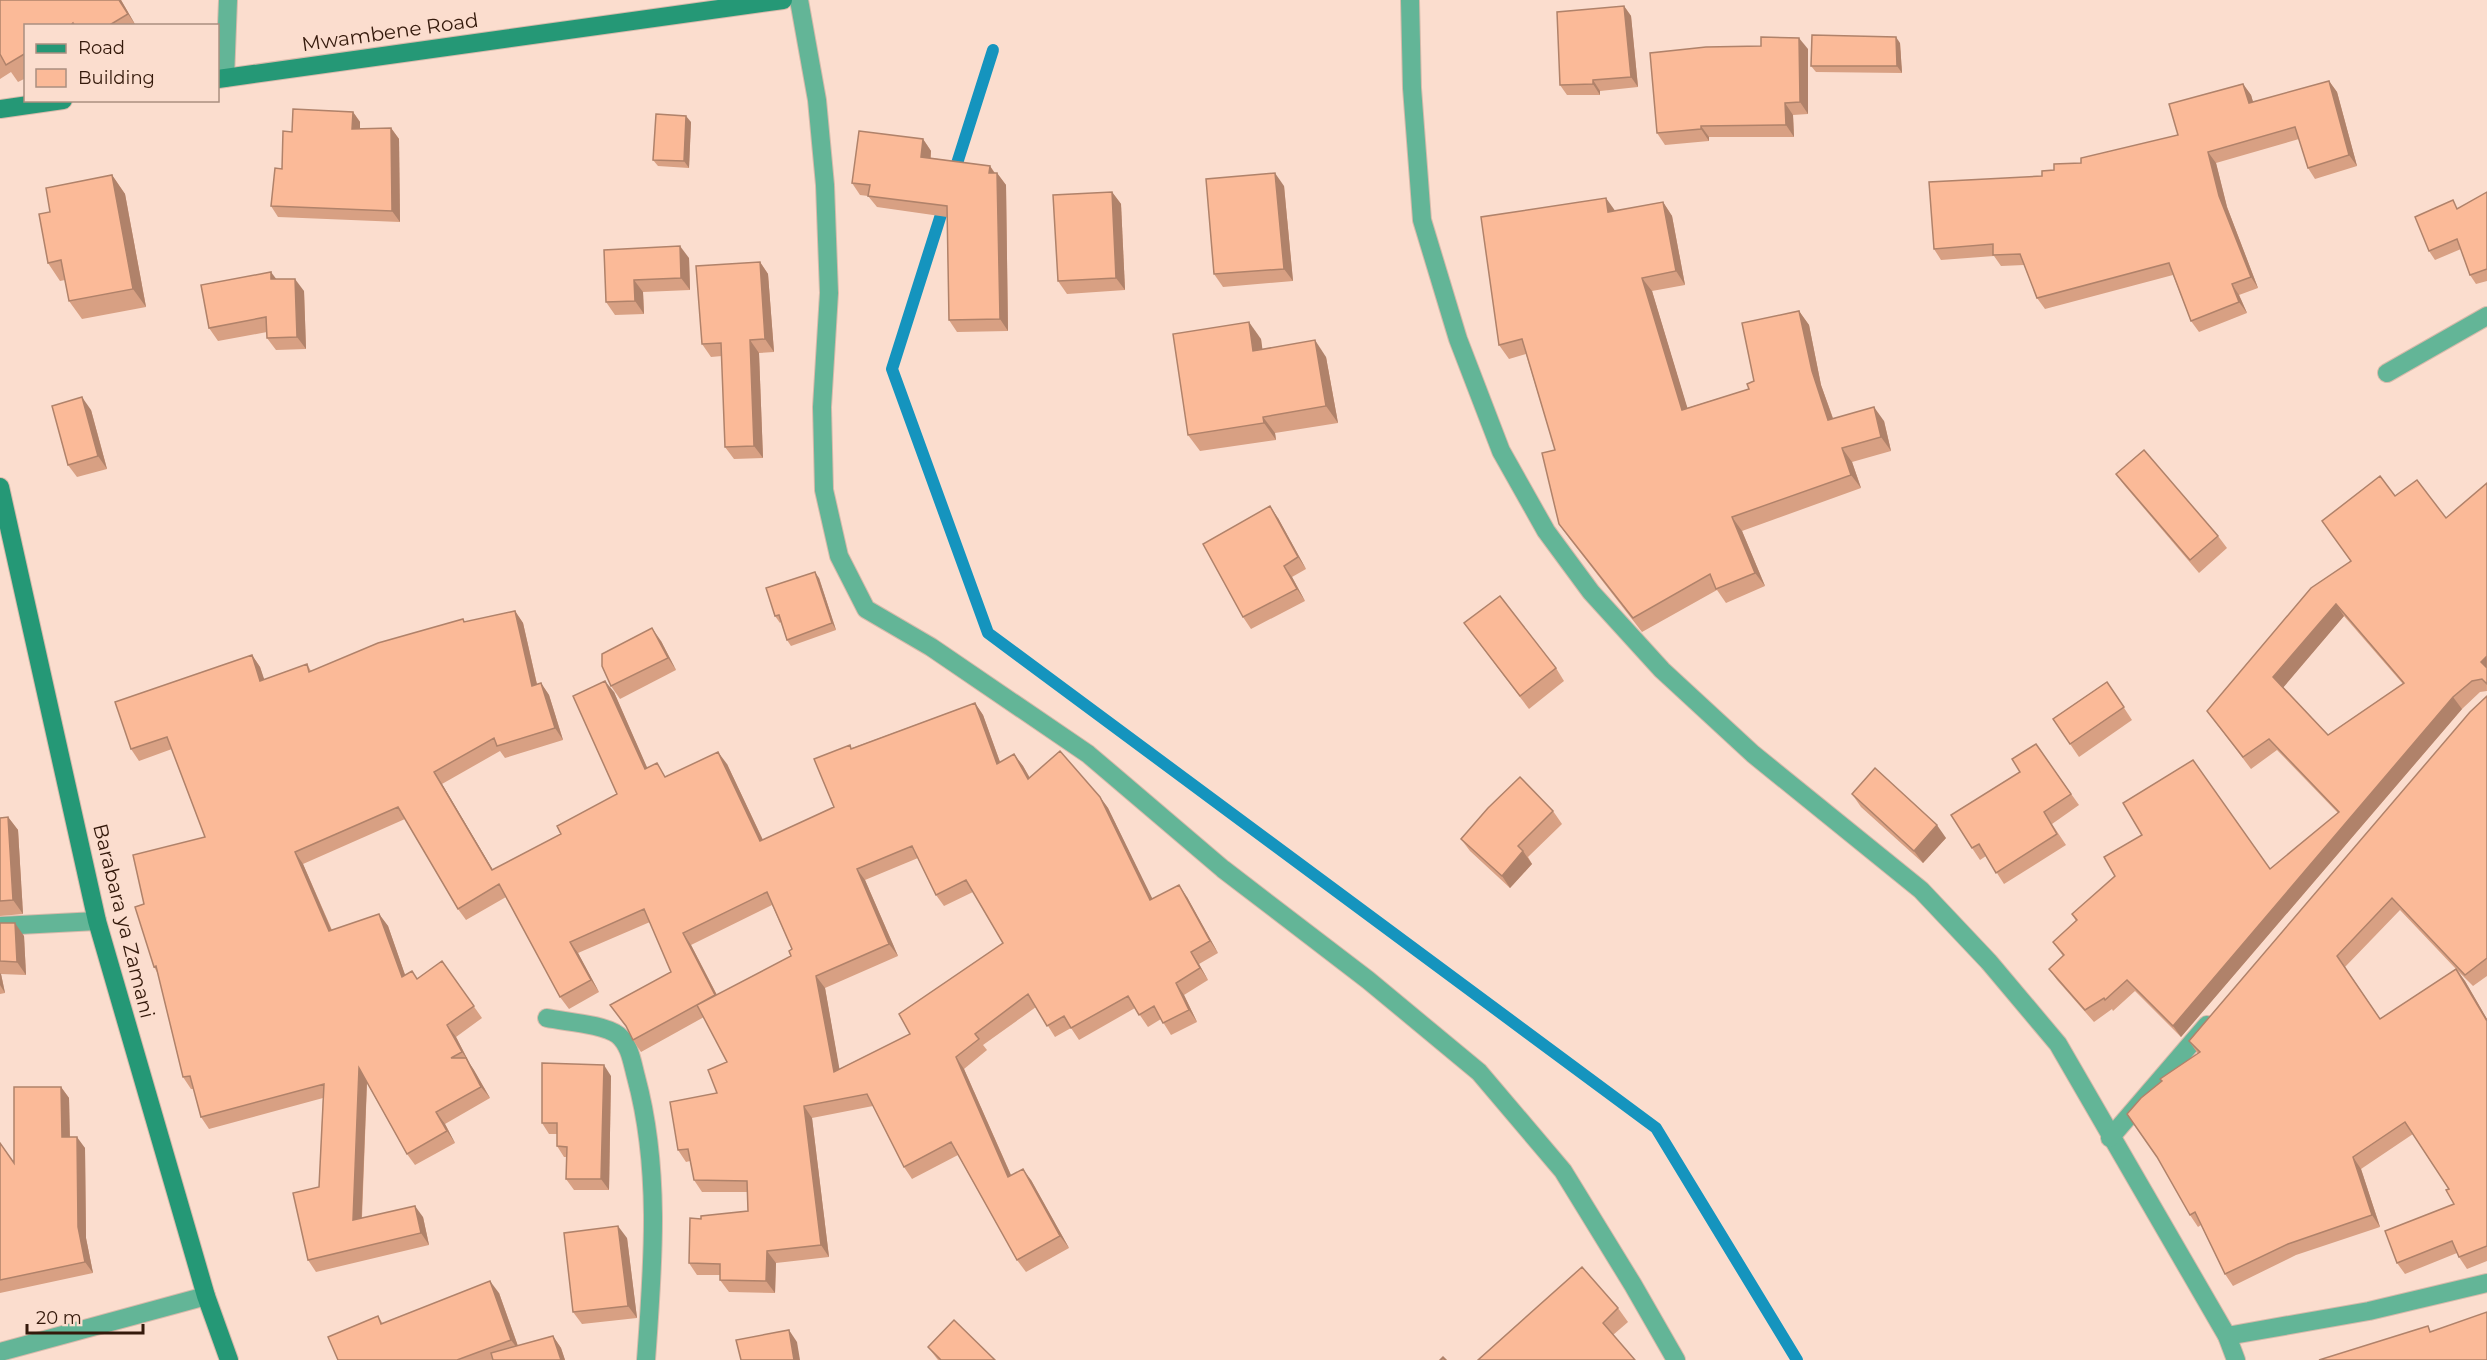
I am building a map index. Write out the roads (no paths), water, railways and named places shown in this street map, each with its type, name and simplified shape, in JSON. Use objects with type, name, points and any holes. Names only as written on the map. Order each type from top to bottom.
[{"type":"street","points":[[221,79],[228,0]]},
{"type":"street","name":"Mwambene Road","points":[[221,79],[783,0]]},
{"type":"street","points":[[799,0],[817,100],[825,185],[829,293],[822,407],[824,490],[839,555],[866,609],[931,646],[1088,754],[1223,869],[1368,980],[1479,1072],[1563,1171],[1634,1285],[1676,1360]]},
{"type":"street","points":[[1410,0],[1412,88],[1422,220],[1458,339],[1501,451],[1546,531],[1592,592],[1662,670],[1753,754],[1921,890],[1982,954],[2058,1044],[2110,1138],[2227,1336],[2236,1360]]},
{"type":"street","points":[[0,109],[49,102]]},
{"type":"street","points":[[2388,373],[2487,316]]},
{"type":"street","name":"Barabara ya Zamani","points":[[0,487],[97,921],[206,1296],[229,1360]]},
{"type":"street","points":[[0,926],[97,921]]},
{"type":"street","points":[[2110,1138],[2217,1012]]},
{"type":"street","points":[[547,1018],[610,1030],[620,1037],[628,1048],[643,1105],[652,1182],[653,1259],[646,1360]]},
{"type":"street","points":[[2227,1336],[2369,1311],[2487,1283]]},
{"type":"street","points":[[0,1352],[206,1296]]},
{"type":"waterway","points":[[953,176],[993,50]]},
{"type":"waterway","points":[[945,202],[892,369],[988,633],[1656,1128],[1797,1360]]}]
